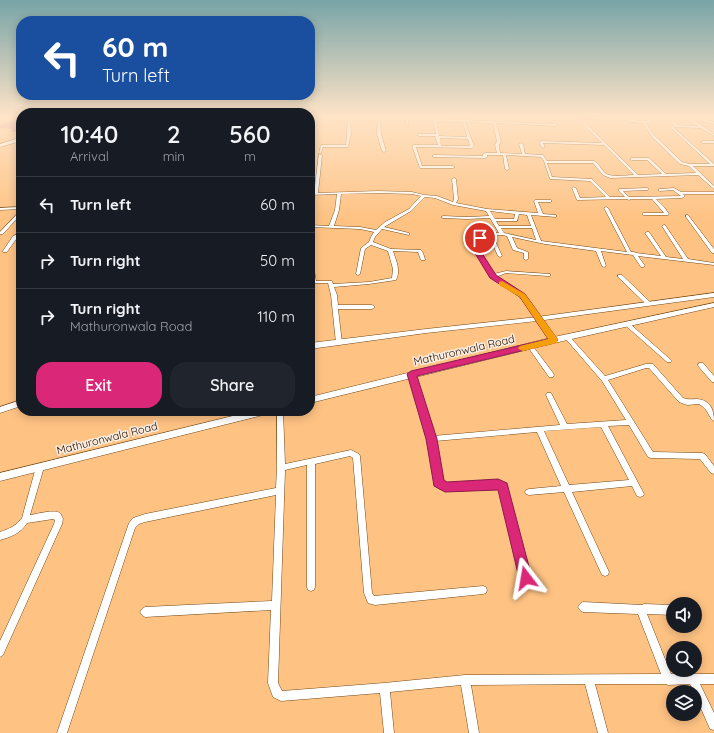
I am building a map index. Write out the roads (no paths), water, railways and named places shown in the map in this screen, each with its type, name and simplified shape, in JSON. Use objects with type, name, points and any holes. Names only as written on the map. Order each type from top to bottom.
[{"type":"street","points":[[321,151],[316,194],[407,193],[440,198],[454,204],[487,210],[517,214],[555,216]]},
{"type":"street","points":[[416,151],[420,166],[425,168],[454,167]]},
{"type":"street","points":[[500,151],[507,170]]},
{"type":"street","points":[[611,151],[637,176]]},
{"type":"street","points":[[669,151],[680,163],[714,166]]},
{"type":"street","points":[[698,151],[714,166]]},
{"type":"street","points":[[434,156],[485,157],[485,154],[542,156],[546,162],[551,178],[591,180],[610,199]]},
{"type":"street","points":[[632,159],[648,159],[665,175]]},
{"type":"street","points":[[546,162],[597,163],[604,175],[608,177],[699,174]]},
{"type":"street","points":[[690,165],[714,188]]},
{"type":"street","points":[[454,179],[456,199],[454,204]]},
{"type":"street","points":[[574,188],[579,199],[683,197],[675,189],[660,190]]},
{"type":"street","points":[[629,199],[620,190],[647,189]]},
{"type":"street","points":[[680,193],[714,192]]},
{"type":"street","points":[[331,226],[337,210],[339,193]]},
{"type":"street","points":[[358,274],[363,248],[371,243],[372,236],[376,231],[395,217],[410,210],[424,196]]},
{"type":"street","points":[[644,214],[666,214],[661,205],[653,198]]},
{"type":"street","points":[[541,215],[536,202],[550,202]]},
{"type":"street","points":[[0,208],[16,208]]},
{"type":"street","points":[[606,208],[631,253],[643,266]]},
{"type":"street","points":[[487,210],[502,234]]},
{"type":"street","points":[[443,217],[516,220],[517,214]]},
{"type":"street","points":[[529,215],[539,242]]},
{"type":"street","points":[[687,216],[714,252]]},
{"type":"street","points":[[1,233],[16,217]]},
{"type":"street","points":[[315,226],[360,228],[376,231]]},
{"type":"street","points":[[664,226],[687,261]]},
{"type":"street","points":[[381,227],[407,234]]},
{"type":"street","points":[[498,227],[533,227]]},
{"type":"street","points":[[648,233],[664,257]]},
{"type":"street","points":[[554,340],[537,319],[522,296],[497,281],[492,276],[477,250],[476,245],[480,238],[490,234],[502,234],[539,242],[714,264]]},
{"type":"street","points":[[490,234],[500,256]]},
{"type":"street","points":[[5,251],[16,236]]},
{"type":"street","points":[[509,236],[515,249],[526,253],[526,259]]},
{"type":"street","points":[[371,243],[390,250],[419,251],[424,259]]},
{"type":"street","points":[[598,249],[604,266]]},
{"type":"street","points":[[331,286],[369,283],[394,279],[396,276],[396,268],[390,250]]},
{"type":"street","points":[[492,276],[506,272],[548,275]]},
{"type":"street","points":[[620,276],[648,303]]},
{"type":"street","points":[[315,282],[329,280],[336,307],[338,343]]},
{"type":"street","points":[[315,345],[426,331],[537,319],[714,295]]},
{"type":"street","name":"Mathuronwala Road","points":[[315,399],[554,340],[714,305]]},
{"type":"street","points":[[336,307],[372,307]]},
{"type":"street","points":[[627,324],[669,361]]},
{"type":"street","points":[[567,338],[604,379],[651,455],[702,456],[714,471]]},
{"type":"street","points":[[530,346],[551,375]]},
{"type":"street","points":[[701,365],[714,380]]},
{"type":"street","points":[[604,379],[646,366],[651,366],[681,400],[687,403],[703,403],[714,418]]},
{"type":"street","points":[[411,374],[431,439],[438,482],[442,487],[498,484],[503,487],[526,578]]},
{"type":"street","points":[[549,395],[565,427]]},
{"type":"street","points":[[0,410],[16,405]]},
{"type":"street","name":"Mathuronwala Road","points":[[0,477],[246,416]]},
{"type":"street","points":[[280,416],[281,468],[273,683],[276,693],[281,696],[465,680],[589,681],[714,679]]},
{"type":"street","points":[[431,439],[631,422]]},
{"type":"street","points":[[603,424],[640,494]]},
{"type":"street","points":[[539,429],[605,572]]},
{"type":"street","points":[[281,468],[351,454],[356,456],[368,593],[371,600],[375,601],[483,590]]},
{"type":"street","points":[[310,587],[311,461]]},
{"type":"street","points":[[0,536],[14,532],[24,520],[40,467]]},
{"type":"street","points":[[529,492],[633,483]]},
{"type":"street","points":[[62,733],[132,526],[136,521],[279,491]]},
{"type":"street","points":[[0,652],[59,519],[57,516],[53,515],[24,520]]},
{"type":"street","points":[[145,612],[276,605]]},
{"type":"street","points":[[583,607],[666,610]]},
{"type":"street","points":[[643,610],[642,613],[668,680]]},
{"type":"street","points":[[693,679],[714,724]]},
{"type":"street","points":[[465,680],[474,733]]},
{"type":"street","points":[[589,681],[603,733]]},
{"type":"street","points":[[384,688],[389,733]]}]
